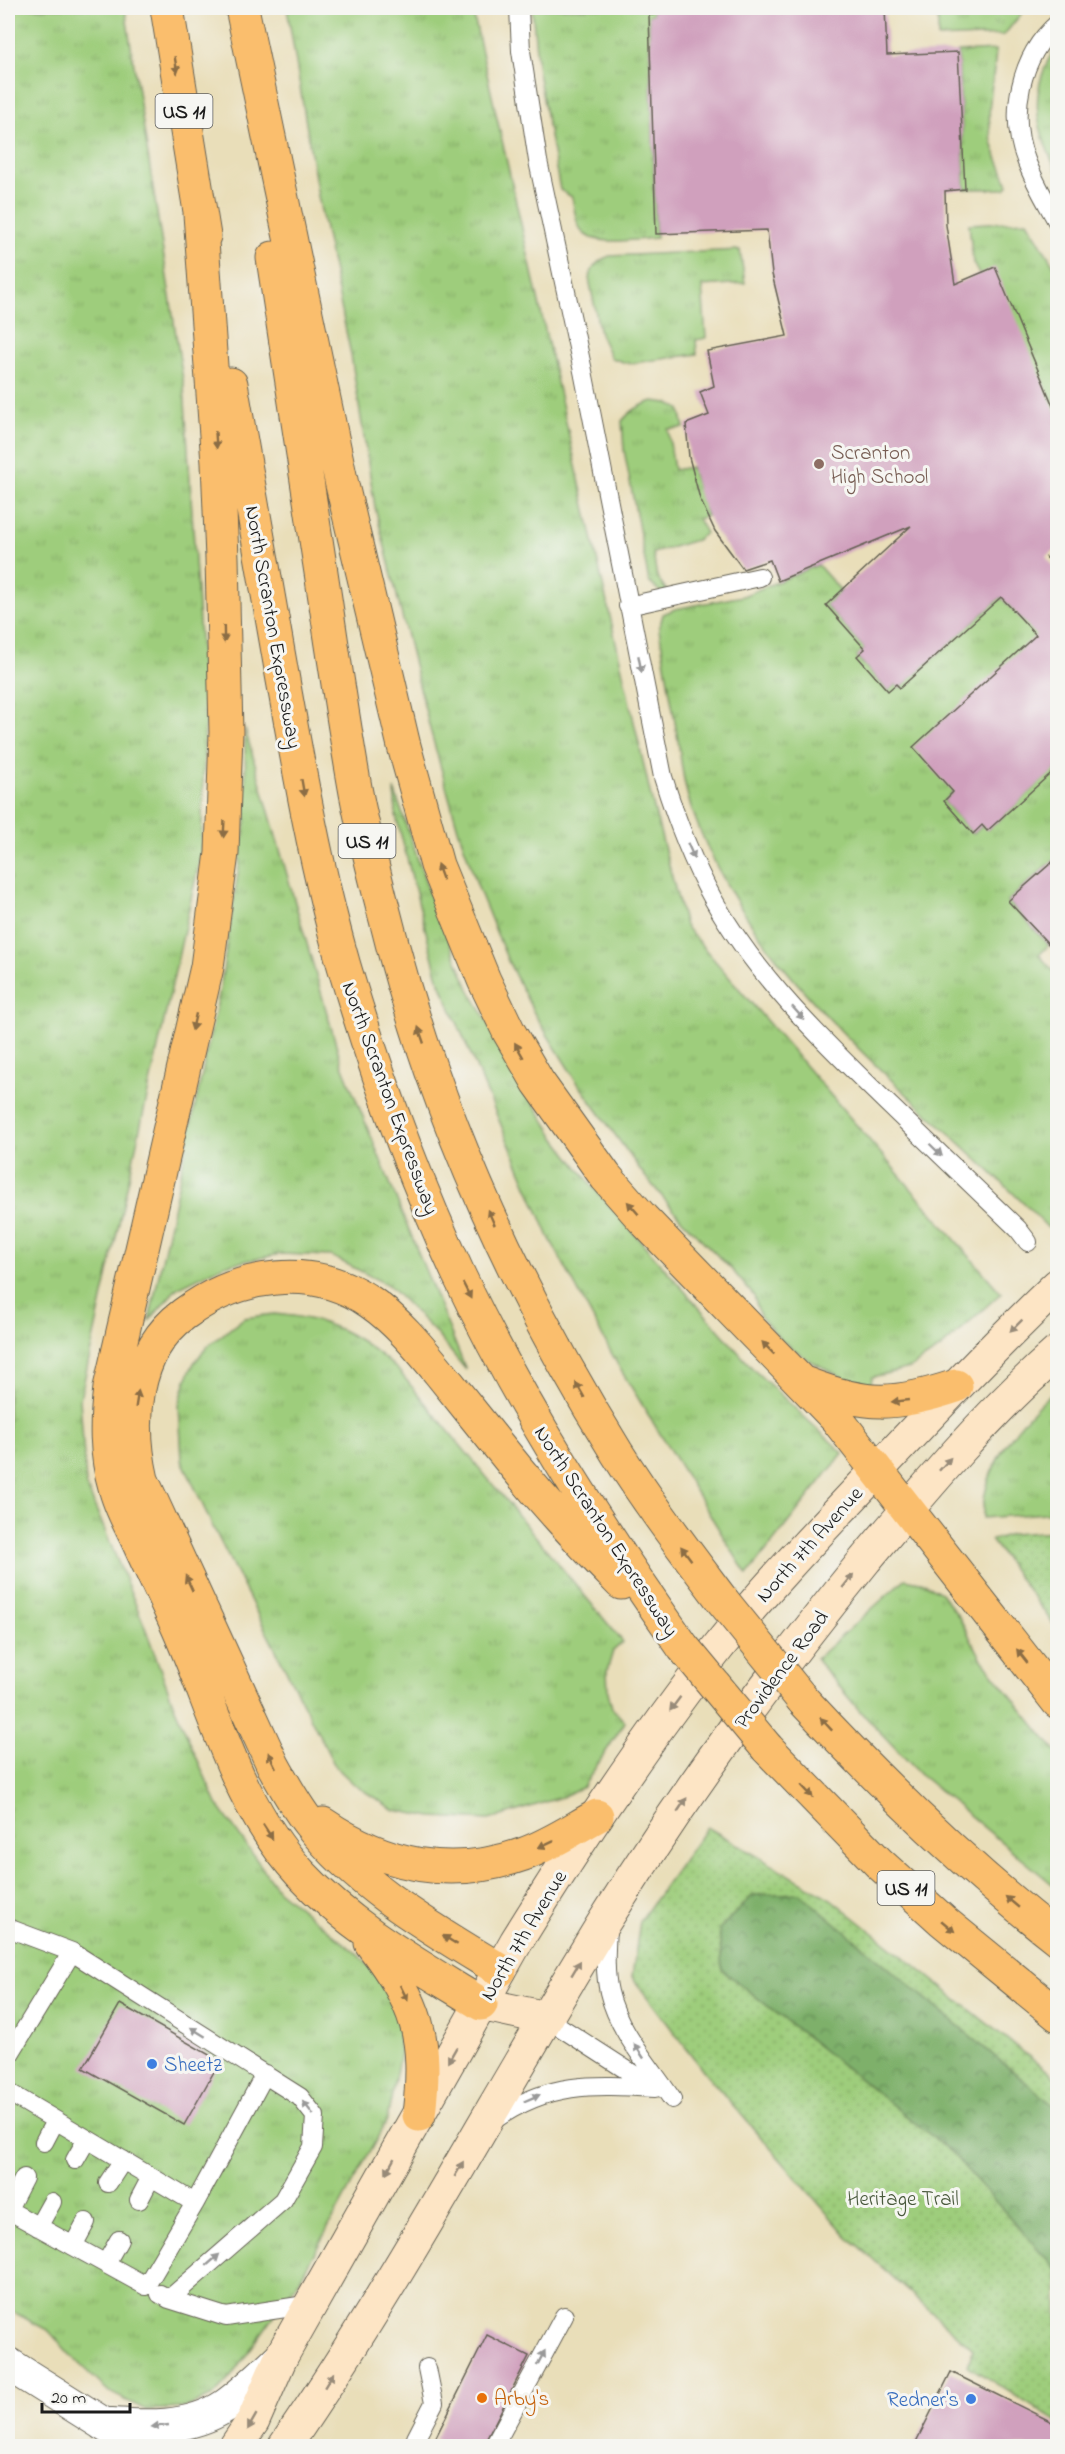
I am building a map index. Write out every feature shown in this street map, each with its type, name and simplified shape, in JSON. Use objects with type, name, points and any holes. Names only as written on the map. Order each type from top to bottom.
[{"type":"highway","name":"North Scranton Expressway","points":[[167,8],[200,214],[306,806],[341,953],[368,1042],[423,1195],[493,1342],[574,1485],[683,1647],[767,1748],[879,1863],[943,1921],[1058,2015]]},
{"type":"highway","name":"US 11","points":[[235,8],[357,795],[394,951],[444,1102],[472,1175],[506,1252],[540,1318],[619,1456],[670,1532],[722,1600],[803,1700],[860,1761],[981,1877],[1058,1939]]},
{"type":"highway","points":[[242,8],[363,579],[420,807],[437,865],[459,922],[509,1032],[538,1082],[606,1177],[643,1219],[836,1418],[1058,1702]]},
{"type":"highway","points":[[200,214],[218,463],[222,558],[226,732],[222,853],[207,967],[110,1388],[106,1439],[109,1464],[118,1496],[177,1626],[239,1782],[276,1845],[328,1901],[359,1927],[481,2004]]},
{"type":"highway","points":[[500,1970],[383,1896],[354,1872],[307,1821],[289,1793],[150,1501],[137,1459],[135,1437],[138,1392],[153,1349],[181,1316],[220,1292],[265,1279],[290,1277],[314,1278],[352,1291],[380,1308],[416,1343],[544,1503],[683,1647]]},
{"type":"highway","points":[[800,1381],[834,1395],[871,1402],[921,1398],[956,1386]]},
{"type":"highway","points":[[289,1793],[320,1822],[342,1837],[394,1860],[421,1865],[472,1866],[500,1861],[549,1843],[597,1816]]},
{"type":"highway","points":[[359,1927],[395,1974],[415,2018],[422,2062],[419,2115]]},
{"type":"main road","points":[[878,1470],[956,1386],[1058,1284]]},
{"type":"main road","name":"Providence Road","points":[[546,2018],[608,1916],[720,1749],[768,1683],[908,1509],[988,1417],[1058,1352]]},
{"type":"main road","name":"North 7th Avenue","points":[[236,2446],[253,2421],[281,2357],[500,1970],[553,1882],[660,1724],[720,1645],[784,1569],[878,1470]]},
{"type":"main road","points":[[500,1970],[546,2018]]},
{"type":"main road","points":[[481,2004],[546,2018]]},
{"type":"main road","points":[[296,2438],[435,2210],[546,2018]]},
{"type":"street","points":[[103,2424],[148,2427],[200,2418],[223,2407],[281,2357]]},
{"type":"street","points":[[8,2364],[140,2446]]},
{"type":"lane","points":[[519,8],[522,61],[538,161],[585,381],[628,606],[666,789],[694,858],[712,897],[773,985],[829,1047],[1018,1229],[1028,1242]]},
{"type":"lane","points":[[1058,23],[1046,36],[1029,62],[1020,89],[1018,117],[1025,159],[1058,223]]},
{"type":"lane","points":[[628,606],[760,577]]},
{"type":"lane","points":[[546,2018],[672,2099],[625,2029],[609,1993],[605,1958],[608,1916]]},
{"type":"lane","points":[[8,1928],[72,1952],[300,2097],[315,2116],[313,2147],[283,2200],[169,2299]]},
{"type":"lane","points":[[8,2057],[72,1952]]},
{"type":"lane","points":[[146,2286],[195,2203],[265,2074]]},
{"type":"lane","points":[[482,2128],[525,2101],[559,2089],[599,2085],[656,2088]]},
{"type":"lane","points":[[8,2092],[195,2203]]},
{"type":"lane","points":[[44,2142],[55,2121]]},
{"type":"lane","points":[[75,2160],[87,2139]]},
{"type":"lane","points":[[108,2183],[123,2160]]},
{"type":"lane","points":[[139,2200],[151,2177]]},
{"type":"lane","points":[[24,2178],[8,2210],[169,2299],[226,2317],[312,2304]]},
{"type":"lane","points":[[38,2227],[52,2202]]},
{"type":"lane","points":[[73,2246],[86,2222]]},
{"type":"lane","points":[[106,2263],[119,2240]]},
{"type":"lane","points":[[494,2446],[564,2316]]},
{"type":"lane","points":[[416,2446],[416,2438],[434,2403],[427,2368]]},
{"type":"green space","points":[[8,8],[125,8],[184,386],[205,718],[201,854],[80,1399],[86,1485],[143,1622],[174,1706],[217,1804],[278,1890],[356,1953],[378,1975],[397,2007],[400,2053],[387,2120],[300,2279],[230,2378],[213,2396],[184,2408],[146,2410],[109,2392],[73,2358],[49,2331],[8,2309]]},
{"type":"green space","points":[[287,8],[472,8],[652,801],[685,926],[1001,1293],[941,1348],[910,1368],[872,1377],[871,1384],[855,1384],[809,1360],[782,1341],[760,1316],[754,1296],[734,1272],[682,1220],[644,1175],[575,1079],[535,1015],[508,961],[479,890],[458,829],[430,729],[375,507],[351,355],[318,196]]},
{"type":"green space","points":[[532,8],[652,8],[653,15],[649,15],[656,238],[626,241],[594,239],[580,229],[572,197],[560,190],[538,72]]},
{"type":"green space","points":[[938,8],[1026,8],[1004,35],[938,38]]},
{"type":"green space","points":[[1057,45],[1057,172],[1039,124],[1038,93],[1047,62]]},
{"type":"green space","points":[[996,50],[990,97],[990,133],[1008,185],[1005,189],[965,189],[958,52]]},
{"type":"green space","points":[[1027,221],[1057,271],[1057,418],[973,263],[969,224]]},
{"type":"green space","points":[[740,250],[745,283],[702,286],[706,338],[696,340],[697,354],[633,363],[611,358],[600,334],[589,278],[594,267],[602,259],[610,256]]},
{"type":"green space","points":[[653,401],[668,403],[680,409],[684,428],[668,429],[674,470],[691,467],[707,516],[698,519],[706,533],[696,540],[653,553],[657,577],[667,591],[664,595],[649,582],[624,450],[622,421],[636,408]]},
{"type":"green space","points":[[818,565],[841,591],[826,605],[865,649],[857,657],[888,691],[896,684],[900,688],[1001,597],[1037,635],[953,792],[944,801],[973,834],[982,825],[988,830],[1057,767],[1057,857],[1008,901],[1049,945],[1039,955],[1057,975],[1058,1219],[1048,1228],[846,1036],[798,985],[756,930],[719,871],[691,807],[686,791],[659,629],[663,614],[675,609],[743,596]]},
{"type":"green space","points":[[245,729],[342,1065],[466,1370],[433,1330],[388,1285],[331,1256],[281,1254],[224,1265],[177,1288],[149,1321],[220,990],[246,821]]},
{"type":"green space","points":[[394,789],[431,898],[469,989],[556,1139],[594,1188],[754,1370],[843,1453],[747,1575],[620,1369],[549,1237],[438,978],[396,816]]},
{"type":"green space","points":[[274,1314],[311,1319],[341,1330],[369,1347],[398,1370],[623,1642],[613,1651],[607,1671],[608,1692],[612,1708],[625,1722],[583,1787],[568,1795],[489,1820],[432,1817],[394,1810],[356,1786],[335,1766],[212,1525],[182,1460],[179,1405],[186,1380],[194,1363],[208,1346],[244,1318]]},
{"type":"green space","points":[[1057,1388],[1057,1512],[983,1518],[984,1499],[996,1463],[1017,1429]]},
{"type":"green space","points":[[1058,1531],[1057,1629],[991,1540],[1011,1534]]},
{"type":"green space","points":[[905,1579],[925,1583],[941,1593],[959,1617],[983,1661],[1057,1753],[1057,1888],[922,1776],[859,1710],[816,1659]]},
{"type":"green space","name":"Heritage Trail","points":[[707,1827],[831,1899],[1057,2079],[1057,2108],[799,1893],[753,1895],[719,1929],[722,1970],[949,2150],[1057,2270],[1057,2422],[968,2366],[973,2349],[846,2235],[706,2074],[632,1977],[640,1921]]},
{"type":"green space","points":[[799,1893],[1057,2108],[1057,2270],[949,2150],[722,1970],[719,1929],[753,1895]]},
{"type":"building","name":"Scranton High School","points":[[652,8],[885,8],[887,55],[958,52],[965,189],[945,191],[946,225],[955,284],[995,267],[1058,418],[1058,547],[1046,557],[1058,572],[1058,767],[987,831],[982,825],[973,834],[944,801],[953,792],[913,747],[1036,635],[1001,597],[900,688],[896,684],[888,691],[857,656],[865,649],[826,605],[911,526],[778,581],[770,560],[743,569],[715,531],[700,499],[689,457],[686,424],[709,415],[700,392],[714,386],[707,351],[787,336],[772,274],[767,230],[656,234],[649,15],[653,15]]},
{"type":"building","points":[[1058,857],[1058,954],[1008,901]]},
{"type":"building","name":"Sheetz","points":[[120,2004],[220,2061],[184,2125],[83,2068]]},
{"type":"building","name":"Arby's","points":[[487,2335],[529,2356],[483,2446],[450,2446],[435,2439]]},
{"type":"building","name":"Redner's","points":[[951,2372],[1058,2425],[1058,2446],[914,2446]]},
{"type":"place","name":"Scranton High School","points":[[819,464]]},
{"type":"place","name":"Sheetz","points":[[152,2064]]},
{"type":"place","name":"Arby's","points":[[482,2398]]},
{"type":"place","name":"Redner's","points":[[971,2399]]}]
